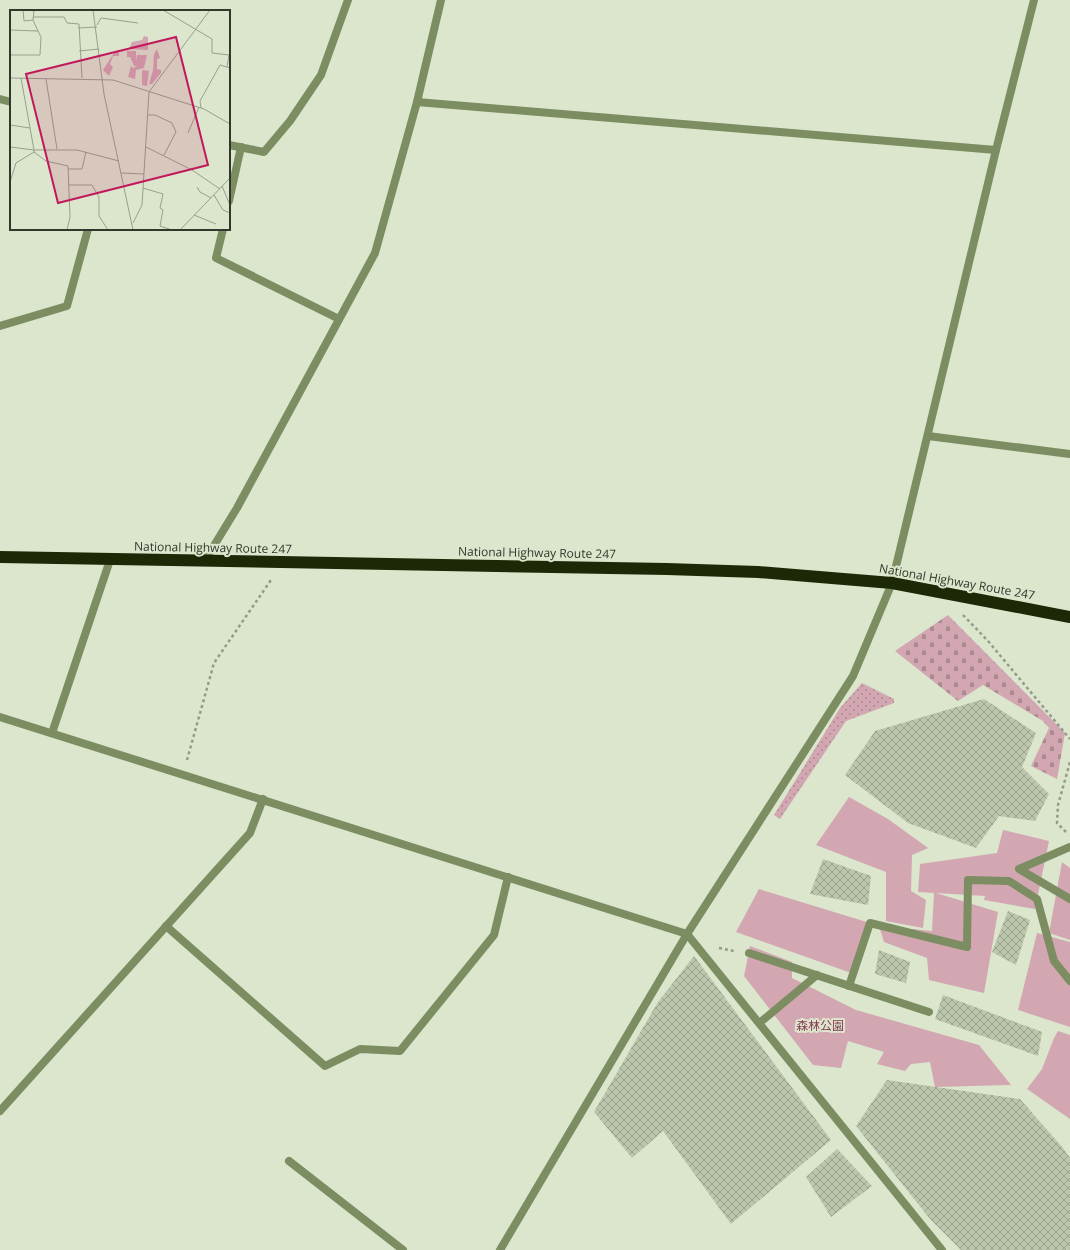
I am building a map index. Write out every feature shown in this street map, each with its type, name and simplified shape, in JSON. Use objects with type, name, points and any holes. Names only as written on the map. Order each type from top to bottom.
[{"type":"highway","name":"National Highway Route 247","points":[[0,558],[666,569],[758,572],[892,583],[1070,617]]},
{"type":"street","points":[[230,145],[264,152],[290,121],[321,75],[348,0]]},
{"type":"street","points":[[204,562],[237,508],[375,253],[417,102],[442,0]]},
{"type":"street","points":[[500,1250],[687,934],[853,676],[892,583],[996,150],[1034,0]]},
{"type":"street","points":[[0,99],[10,102]]},
{"type":"street","points":[[417,102],[996,150]]},
{"type":"street","points":[[230,196],[241,147]]},
{"type":"street","points":[[0,326],[67,306],[88,230]]},
{"type":"street","points":[[223,230],[216,258],[339,319]]},
{"type":"street","points":[[928,436],[1070,454]]},
{"type":"street","points":[[52,733],[110,560]]},
{"type":"street","points":[[0,717],[687,934],[942,1250]]},
{"type":"street","points":[[0,1111],[250,833],[263,799]]},
{"type":"street","points":[[1070,847],[1020,869],[1070,899]]},
{"type":"street","points":[[166,926],[325,1066],[360,1049],[400,1050],[494,935],[508,877]]},
{"type":"street","points":[[849,986],[870,923],[967,946],[968,880],[1009,881],[1037,899],[1054,961],[1070,981]]},
{"type":"street","points":[[749,953],[929,1012]]},
{"type":"street","points":[[763,1020],[817,976]]},
{"type":"street","points":[[289,1161],[403,1250]]},
{"type":"path","points":[[184,774],[214,663],[283,563]]},
{"type":"path","points":[[961,614],[988,641],[1070,739]]},
{"type":"path","points":[[1070,762],[1058,805],[1057,823],[1070,837]]},
{"type":"green space","points":[[948,615],[1065,733],[1057,779],[1031,766],[1049,728],[1043,721],[983,685],[958,701],[895,651]]},
{"type":"green space","points":[[862,683],[894,699],[894,703],[846,721],[780,819],[774,815],[840,708]]},
{"type":"green space","points":[[849,797],[888,819],[928,848],[912,855],[911,891],[926,900],[923,928],[886,921],[886,872],[816,845]]},
{"type":"green space","points":[[1003,830],[1049,841],[1035,909],[984,900],[985,896],[936,893],[998,912],[984,993],[929,980],[927,958],[884,942],[879,926],[932,931],[934,893],[918,892],[920,864],[997,853]]},
{"type":"green space","points":[[1062,862],[1070,868],[1070,940],[1049,933]]},
{"type":"green space","points":[[759,889],[870,923],[854,974],[736,932]]},
{"type":"green space","points":[[1037,933],[1070,942],[1070,1027],[1018,1010]]},
{"type":"green space","name":"森林公園","points":[[750,946],[792,962],[792,978],[856,1010],[979,1045],[1011,1085],[935,1087],[930,1062],[911,1064],[905,1071],[877,1064],[884,1052],[848,1041],[841,1068],[813,1065],[744,976]]},
{"type":"green space","points":[[1058,1031],[1070,1035],[1070,1119],[1027,1089],[1042,1069]]},
{"type":"building","points":[[984,699],[1036,733],[1022,767],[1049,794],[1035,821],[999,816],[976,848],[908,823],[845,775],[875,731]]},
{"type":"building","points":[[823,859],[871,876],[868,905],[810,894]]},
{"type":"building","points":[[1008,911],[1030,920],[1016,965],[992,952]]},
{"type":"building","points":[[879,950],[910,962],[906,983],[875,974]]},
{"type":"building","points":[[694,956],[831,1140],[731,1224],[663,1131],[632,1158],[594,1112],[658,1002]]},
{"type":"building","points":[[943,995],[1042,1032],[1038,1056],[935,1019]]},
{"type":"building","points":[[887,1080],[1020,1099],[1070,1158],[1070,1250],[961,1250],[930,1219],[856,1126]]},
{"type":"building","points":[[837,1149],[872,1186],[831,1217],[806,1177]]}]
